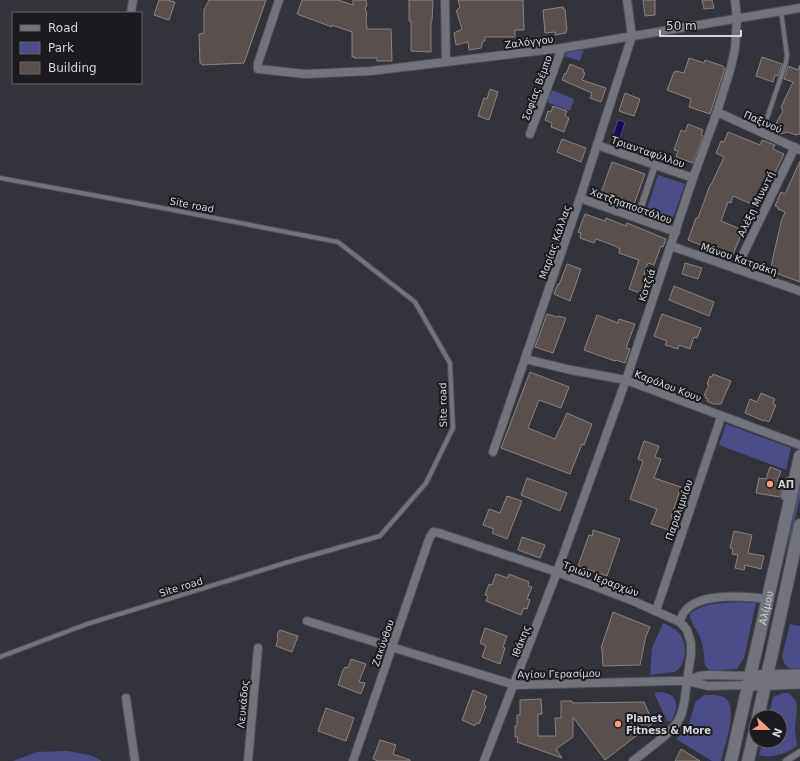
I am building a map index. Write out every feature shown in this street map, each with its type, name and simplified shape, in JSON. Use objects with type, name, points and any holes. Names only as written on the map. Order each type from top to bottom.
[{"type":"main road","name":"Αλίμου","points":[[731,761],[800,456]]},
{"type":"main road","name":"Αλίμου","points":[[760,709],[800,525]]},
{"type":"main road","points":[[749,761],[751,749]]},
{"type":"street","points":[[131,12],[133,0]]},
{"type":"street","name":"Ζαλόγγου","points":[[279,0],[258,63],[258,69],[305,74],[371,72],[562,48],[800,8]]},
{"type":"street","points":[[445,0],[446,62]]},
{"type":"street","points":[[628,0],[632,36]]},
{"type":"street","name":"Κοτζιά","points":[[557,572],[626,380],[731,68],[735,49],[737,19],[735,0]]},
{"type":"street","name":"Μαρίας Κάλλας","points":[[493,452],[580,198],[632,36]]},
{"type":"street","name":"Σοφίας Βέμπο","points":[[530,134],[562,48]]},
{"type":"street","name":"Παξινού","points":[[717,112],[797,149]]},
{"type":"street","name":"Τριανταφύλλου","points":[[597,145],[693,178]]},
{"type":"street","name":"Αλέξη Μινωτή","points":[[736,269],[797,149]]},
{"type":"street","points":[[638,219],[655,165]]},
{"type":"street","name":"Χατζηαποστόλου","points":[[580,198],[676,232]]},
{"type":"street","name":"Μάνου Κατράκη","points":[[671,246],[800,291]]},
{"type":"street","name":"Καρόλου Κουν","points":[[525,359],[572,370],[626,380],[721,417],[800,445]]},
{"type":"street","name":"Παραλιμνίου","points":[[656,611],[721,417]]},
{"type":"street","name":"Τριών Ιεραρχών","points":[[433,532],[557,572],[680,622]]},
{"type":"street","name":"Ζακύνθου","points":[[353,761],[429,539],[433,532]]},
{"type":"street","name":"Ιθάκης","points":[[484,761],[515,685],[557,572]]},
{"type":"street","points":[[633,761],[671,730],[678,722],[683,706],[691,654],[691,643],[687,630],[680,622],[685,610],[702,601],[733,597],[768,599]]},
{"type":"street","name":"Αγίου Γερασίμου","points":[[307,621],[515,685],[687,681],[708,686],[749,681]]},
{"type":"street","name":"Λευκάδος","points":[[248,761],[258,648]]},
{"type":"street","points":[[687,681],[699,676],[708,675],[749,681],[800,675]]},
{"type":"street","points":[[766,680],[800,683]]},
{"type":"street","points":[[126,698],[135,761]]},
{"type":"street","points":[[786,761],[800,752]]},
{"type":"lane","points":[[762,133],[786,62],[781,11]]},
{"type":"lane","name":"Site road","points":[[0,178],[338,242],[415,302],[450,363],[453,428],[426,483],[380,536],[288,562],[87,624],[0,657]]},
{"type":"green space","points":[[584,50],[580,61],[564,56],[566,52]]},
{"type":"green space","points":[[552,90],[574,99],[570,111],[547,102]]},
{"type":"green space","points":[[658,175],[685,184],[671,224],[666,223],[664,219],[646,212]]},
{"type":"green space","points":[[726,424],[791,448],[786,470],[719,445]]},
{"type":"green space","points":[[800,478],[800,497],[785,560]]},
{"type":"green space","points":[[720,603],[756,603],[744,658],[737,669],[711,671],[705,666],[702,643],[691,620],[690,614],[695,610],[706,606]]},
{"type":"green space","points":[[663,623],[679,633],[682,638],[685,648],[684,659],[682,664],[675,672],[650,675],[652,648]]},
{"type":"green space","points":[[790,624],[800,626],[800,669],[788,667],[784,663],[782,656]]},
{"type":"green space","points":[[658,692],[670,695],[676,701],[674,716],[671,722],[667,721],[655,695],[655,693]]},
{"type":"green space","points":[[783,693],[789,693],[796,701],[797,708],[795,730],[797,746],[780,755],[764,756],[759,755],[761,749],[788,749],[788,709],[770,709],[773,697]]},
{"type":"green space","points":[[704,695],[715,695],[725,698],[729,703],[731,710],[731,719],[721,761],[712,761],[676,739],[687,727],[695,702]]},
{"type":"green space","points":[[67,751],[90,755],[102,761],[13,761],[37,752]]},
{"type":"shaded area","points":[[618,120],[625,122],[620,138],[617,139],[613,135]]},
{"type":"building","points":[[159,0],[175,2],[169,20],[154,15]]},
{"type":"building","points":[[209,0],[266,0],[244,63],[202,65],[200,63],[199,34],[204,33],[204,10]]},
{"type":"building","points":[[302,0],[338,0],[353,5],[353,0],[366,0],[367,5],[365,9],[367,13],[367,29],[391,29],[392,61],[377,61],[377,58],[352,57],[352,32],[332,25],[332,27],[297,14]]},
{"type":"building","points":[[409,0],[433,0],[431,52],[411,51]]},
{"type":"building","points":[[458,0],[523,0],[524,30],[515,30],[515,37],[485,37],[485,41],[483,41],[481,48],[469,50],[468,42],[456,45],[454,33],[462,29],[456,11],[460,7]]},
{"type":"building","points":[[643,0],[655,0],[655,15],[645,16]]},
{"type":"building","points":[[702,0],[712,0],[714,8],[704,9]]},
{"type":"building","points":[[563,7],[563,9],[565,9],[566,33],[555,35],[555,32],[545,33],[543,10]]},
{"type":"building","points":[[762,57],[782,64],[778,76],[775,75],[773,82],[756,76]]},
{"type":"building","points":[[689,58],[704,63],[705,60],[725,68],[710,114],[689,107],[691,99],[667,90],[674,72],[684,73]]},
{"type":"building","points":[[570,64],[584,70],[583,72],[585,73],[582,80],[606,88],[601,102],[590,98],[592,93],[562,80]]},
{"type":"building","points":[[800,65],[800,134],[796,135],[788,132],[779,134],[775,125],[783,111],[781,107],[793,82],[784,79],[788,66],[798,70]]},
{"type":"building","points":[[490,89],[498,92],[489,120],[478,116],[484,98],[487,99]]},
{"type":"building","points":[[625,93],[640,99],[634,116],[619,111]]},
{"type":"building","points":[[553,106],[567,111],[565,116],[569,118],[564,132],[551,127],[552,123],[545,120],[548,111],[551,112]]},
{"type":"building","points":[[688,124],[703,130],[701,135],[703,136],[693,163],[676,157],[678,151],[674,150],[681,130],[685,132]]},
{"type":"building","points":[[728,132],[760,145],[762,140],[775,145],[773,149],[784,154],[773,177],[768,177],[756,206],[733,196],[731,203],[728,202],[721,221],[743,230],[732,257],[688,240],[710,185],[724,157],[716,153],[721,141],[724,142]]},
{"type":"building","points":[[562,139],[586,148],[581,162],[557,152]]},
{"type":"building","points":[[800,161],[800,282],[770,271],[781,222],[785,212],[775,206],[781,192],[785,194]]},
{"type":"building","points":[[612,162],[645,174],[633,207],[610,199],[611,197],[601,193]]},
{"type":"building","points":[[585,214],[605,221],[606,218],[626,226],[627,223],[666,239],[663,247],[661,246],[654,265],[648,263],[644,274],[650,277],[643,294],[629,289],[639,260],[619,253],[620,249],[618,247],[596,239],[594,243],[580,238],[581,233],[578,232]]},
{"type":"building","points":[[685,263],[702,268],[698,279],[682,274]]},
{"type":"building","points":[[567,264],[581,269],[570,301],[554,294]]},
{"type":"building","points":[[674,286],[714,302],[709,316],[669,300]]},
{"type":"building","points":[[547,314],[566,318],[553,353],[535,347]]},
{"type":"building","points":[[662,314],[701,328],[697,338],[694,337],[690,349],[679,345],[678,349],[665,345],[667,341],[654,336]]},
{"type":"building","points":[[597,315],[618,323],[619,319],[635,324],[626,348],[630,349],[625,363],[584,350]]},
{"type":"building","points":[[530,372],[569,387],[561,408],[539,400],[528,428],[555,439],[567,413],[592,424],[570,474],[501,448]]},
{"type":"building","points":[[713,374],[731,381],[721,404],[713,404],[707,401],[708,399],[705,398],[706,396],[704,395],[709,385],[707,384],[710,376],[712,377]]},
{"type":"building","points":[[761,393],[775,399],[773,404],[776,405],[769,422],[745,413],[750,399],[757,402]]},
{"type":"building","points":[[644,441],[659,446],[655,457],[661,459],[654,478],[681,487],[671,517],[674,517],[669,530],[651,524],[657,509],[630,499],[643,461],[638,459]]},
{"type":"building","points":[[770,467],[781,471],[777,481],[783,482],[780,497],[756,493],[759,478],[766,479]]},
{"type":"building","points":[[527,478],[567,493],[560,511],[521,495]]},
{"type":"building","points":[[507,496],[522,501],[507,539],[492,533],[494,529],[483,525],[489,509],[500,513]]},
{"type":"building","points":[[593,530],[620,539],[607,576],[578,566],[589,535],[592,536]]},
{"type":"building","points":[[734,531],[752,535],[748,553],[764,556],[761,569],[745,565],[744,570],[735,568],[738,555],[732,554],[733,549],[730,548]]},
{"type":"building","points":[[522,537],[545,545],[540,558],[518,550]]},
{"type":"building","points":[[496,574],[508,578],[509,574],[529,582],[528,586],[532,587],[527,599],[530,600],[527,609],[524,608],[521,615],[486,601],[488,596],[485,595],[489,584],[492,585]]},
{"type":"building","points":[[613,612],[650,627],[646,636],[640,665],[603,666],[601,648]]},
{"type":"building","points":[[485,628],[507,636],[503,647],[505,648],[500,664],[482,657],[486,646],[480,643]]},
{"type":"building","points":[[280,630],[298,636],[292,652],[276,646],[278,639],[277,634]]},
{"type":"building","points":[[351,659],[366,664],[359,682],[365,683],[361,694],[338,685],[343,670],[345,667],[348,668]]},
{"type":"building","points":[[473,690],[487,696],[484,705],[486,706],[479,724],[476,723],[475,726],[462,720]]},
{"type":"building","points":[[541,699],[542,714],[538,714],[538,736],[556,736],[555,718],[561,718],[561,701],[572,701],[572,703],[644,702],[653,723],[605,760],[573,717],[573,737],[556,749],[562,758],[517,742],[518,737],[515,737],[517,715],[520,715],[520,700]]},
{"type":"building","points":[[326,708],[354,718],[346,741],[318,731]]},
{"type":"building","points":[[380,740],[396,745],[393,754],[410,761],[378,761],[373,759]]},
{"type":"building","points":[[681,749],[700,761],[675,761]]},
{"type":"place","name":"ΑΠ","points":[[770,484]]},
{"type":"place","name":"Planet Fitness & More","points":[[618,724]]}]
